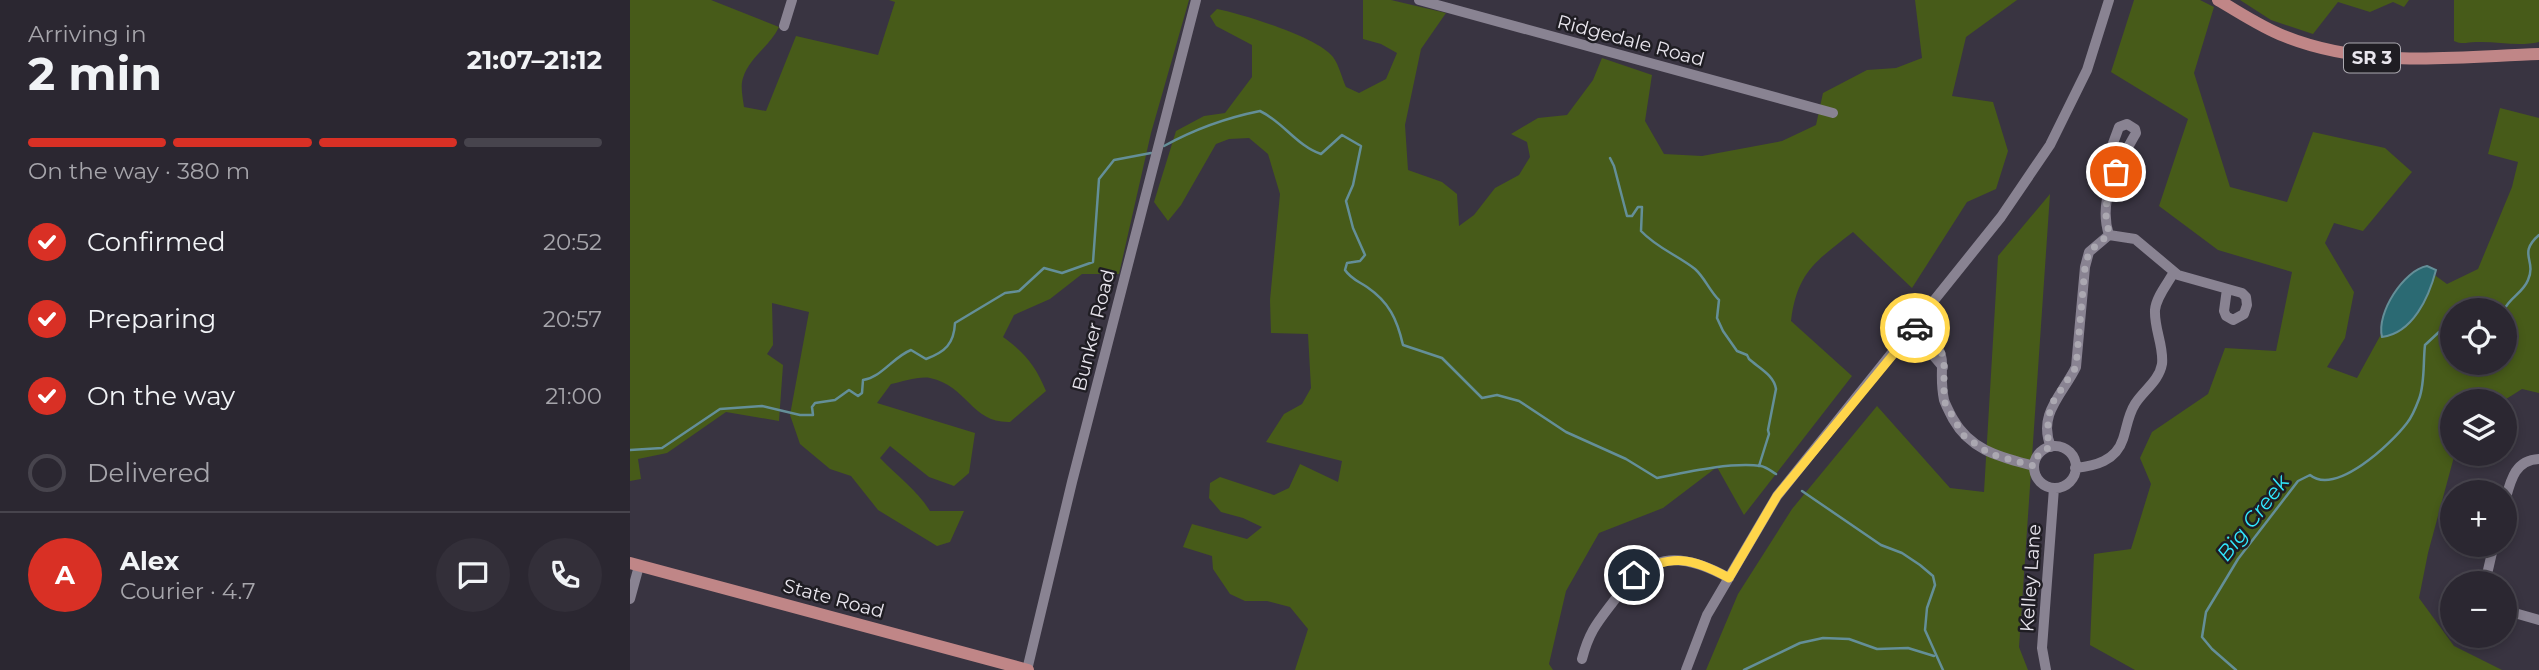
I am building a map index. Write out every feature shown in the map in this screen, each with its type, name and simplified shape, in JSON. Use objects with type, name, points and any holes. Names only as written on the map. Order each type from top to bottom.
[{"type":"main road","name":"SR 3","points":[[2218,0],[2282,36],[2338,54],[2379,59],[2539,54]]},
{"type":"main road","name":"State Road","points":[[634,564],[1027,670]]},
{"type":"street","points":[[785,26],[792,0]]},
{"type":"street","name":"Bunker Road","points":[[1027,670],[1072,482],[1196,0]]},
{"type":"street","name":"Ridgedale Road","points":[[1419,0],[1833,113]]},
{"type":"street","points":[[1686,670],[1707,615],[1777,496],[2001,217],[2050,145],[2087,70],[2109,0]]},
{"type":"street","points":[[2109,234],[2105,209],[2110,186],[2122,158]]},
{"type":"street","points":[[2109,234],[2135,239],[2178,275],[2227,289]]},
{"type":"street","points":[[2050,447],[2048,418],[2053,402],[2076,367],[2085,267],[2089,252],[2109,234]]},
{"type":"street","points":[[2075,468],[2096,466],[2121,445],[2130,413],[2154,383],[2162,366],[2155,309],[2174,272]]},
{"type":"street","points":[[1913,327],[1930,337],[1941,351],[1944,401],[1963,435],[1990,454],[2034,466]]},
{"type":"street","points":[[2050,447],[2063,448],[2075,462],[2071,480],[2060,487],[2042,484],[2034,472],[2039,453],[2050,447]]},
{"type":"street","points":[[2511,480],[2515,470],[2524,462],[2539,459]]},
{"type":"street","name":"Kelley Lane","points":[[2046,670],[2042,648],[2054,488]]},
{"type":"street","points":[[1583,659],[1589,634],[1634,575],[1650,566],[1681,559],[1695,561],[1729,578]]},
{"type":"street","points":[[630,599],[634,564]]},
{"type":"street","points":[[2517,614],[2539,620]]},
{"type":"green space","points":[[630,0],[711,0],[779,27],[750,64],[742,81],[744,107],[766,111],[796,36],[878,55],[895,2],[889,0],[1189,0],[1151,133],[1119,274],[1082,274],[1050,299],[1014,315],[1003,337],[1029,360],[1046,391],[1010,422],[986,417],[953,388],[930,378],[916,378],[891,384],[877,403],[975,433],[969,473],[954,486],[929,477],[890,446],[880,458],[930,511],[964,511],[950,542],[937,546],[878,510],[851,476],[830,469],[800,444],[790,415],[809,312],[772,303],[773,345],[767,354],[783,365],[779,421],[726,412],[667,453],[638,459],[641,479],[630,481]]},
{"type":"green space","points":[[1363,0],[1391,0],[1446,13],[1421,49],[1405,125],[1408,170],[1442,182],[1457,194],[1459,226],[1474,215],[1495,188],[1519,175],[1530,157],[1527,142],[1511,134],[1538,118],[1567,115],[1593,80],[1602,58],[1652,75],[1645,121],[1664,154],[1702,156],[1782,141],[1816,125],[1823,93],[1867,70],[1896,68],[1922,58],[1915,0],[2017,0],[1966,37],[1952,96],[1993,102],[2008,151],[1996,189],[1967,202],[1912,288],[1853,232],[1810,269],[1798,290],[1791,321],[1852,376],[1744,515],[1717,467],[1663,508],[1599,533],[1566,591],[1549,664],[1553,670],[1295,670],[1308,629],[1290,607],[1267,601],[1245,601],[1230,594],[1213,569],[1212,556],[1183,547],[1192,524],[1247,539],[1262,527],[1221,512],[1209,498],[1210,483],[1220,477],[1274,495],[1289,488],[1300,464],[1338,482],[1342,461],[1266,442],[1284,414],[1302,404],[1311,388],[1308,334],[1271,333],[1270,300],[1280,194],[1268,154],[1249,138],[1229,139],[1216,144],[1181,205],[1168,221],[1154,202],[1176,131],[1204,116],[1225,113],[1252,77],[1252,45],[1216,26],[1210,16],[1217,9],[1229,12],[1279,27],[1312,42],[1333,57],[1346,87],[1359,93],[1386,79],[1397,53],[1381,44],[1363,39]]},
{"type":"green space","points":[[2134,0],[2200,0],[2214,7],[2194,73],[2230,187],[2287,202],[2313,132],[2385,148],[2412,172],[2363,231],[2334,223],[2325,243],[2354,292],[2345,338],[2327,367],[2357,378],[2412,278],[2429,271],[2447,284],[2478,269],[2512,187],[2518,162],[2488,154],[2500,108],[2539,118],[2539,393],[2522,389],[2517,392],[2517,389],[2440,389],[2440,466],[2451,466],[2448,480],[2440,480],[2440,509],[2419,598],[2440,627],[2440,648],[2458,648],[2502,670],[2135,670],[2090,645],[2094,554],[2131,549],[2151,484],[2140,458],[2152,432],[2208,394],[2225,348],[2276,351],[2292,272],[2218,250],[2159,206],[2188,119],[2111,72]]},
{"type":"green space","points":[[2240,0],[2409,0],[2404,7],[2393,2],[2370,12],[2338,2],[2313,34],[2271,20]]},
{"type":"green space","points":[[2454,0],[2539,0],[2539,42],[2515,44],[2454,41]]},
{"type":"green space","points":[[2050,194],[2019,647],[2028,670],[1706,670],[1738,594],[1792,509],[1877,406],[1950,488],[1984,492],[1998,256]]},
{"type":"water","points":[[2427,266],[2436,270],[2418,312],[2403,329],[2382,337],[2383,316],[2394,294],[2409,275]]},
{"type":"waterway","points":[[1164,146],[1210,125],[1260,111],[1321,154],[1342,135],[1361,146],[1353,185],[1346,201],[1353,228],[1365,255],[1360,261],[1347,263],[1345,270],[1386,305],[1395,319],[1403,345],[1442,358],[1482,398],[1497,395],[1519,401],[1566,432],[1626,459],[1657,478],[1736,465],[1761,466],[1776,474]]},
{"type":"waterway","points":[[630,450],[662,448],[720,409],[762,406],[800,415],[813,415],[812,407],[815,403],[835,400],[849,390],[858,396],[862,393],[863,380],[876,375],[911,350],[926,359],[938,353],[950,342],[955,323],[1005,293],[1019,291],[1044,268],[1062,273],[1093,262],[1099,179],[1114,160],[1151,153]]},
{"type":"waterway","points":[[1610,158],[1627,216],[1632,216],[1638,207],[1642,207],[1641,231],[1698,273],[1719,300],[1717,318],[1723,331],[1737,351],[1747,355],[1775,384],[1769,434],[1759,466]]},
{"type":"waterway","name":"Big Creek","points":[[2514,298],[2528,280],[2529,247],[2539,235]]},
{"type":"waterway","name":"Big Creek","points":[[2236,670],[2202,637],[2206,612],[2238,559],[2298,481],[2310,475],[2321,480],[2334,479],[2348,473],[2389,443],[2409,421],[2421,393],[2425,345],[2440,332]]},
{"type":"waterway","points":[[1802,491],[1881,545],[1902,553],[1933,576],[1935,585],[1927,608],[1925,630],[1943,670]]},
{"type":"waterway","points":[[1744,670],[1800,643],[1823,638],[1849,639],[1877,649],[1908,648],[1934,656]]},
{"type":"way so far","points":[[1915,328],[1930,337],[1941,351],[1944,360],[1944,401],[1963,435],[1990,454],[2034,466],[2039,453],[2050,447],[2048,418],[2053,402],[2070,380],[2076,367],[2085,267],[2089,252],[2109,234],[2105,209],[2116,172]]},
{"type":"route","points":[[1634,575],[1650,566],[1681,559],[1695,561],[1729,578],[1777,496],[1913,327],[1915,328]]}]
